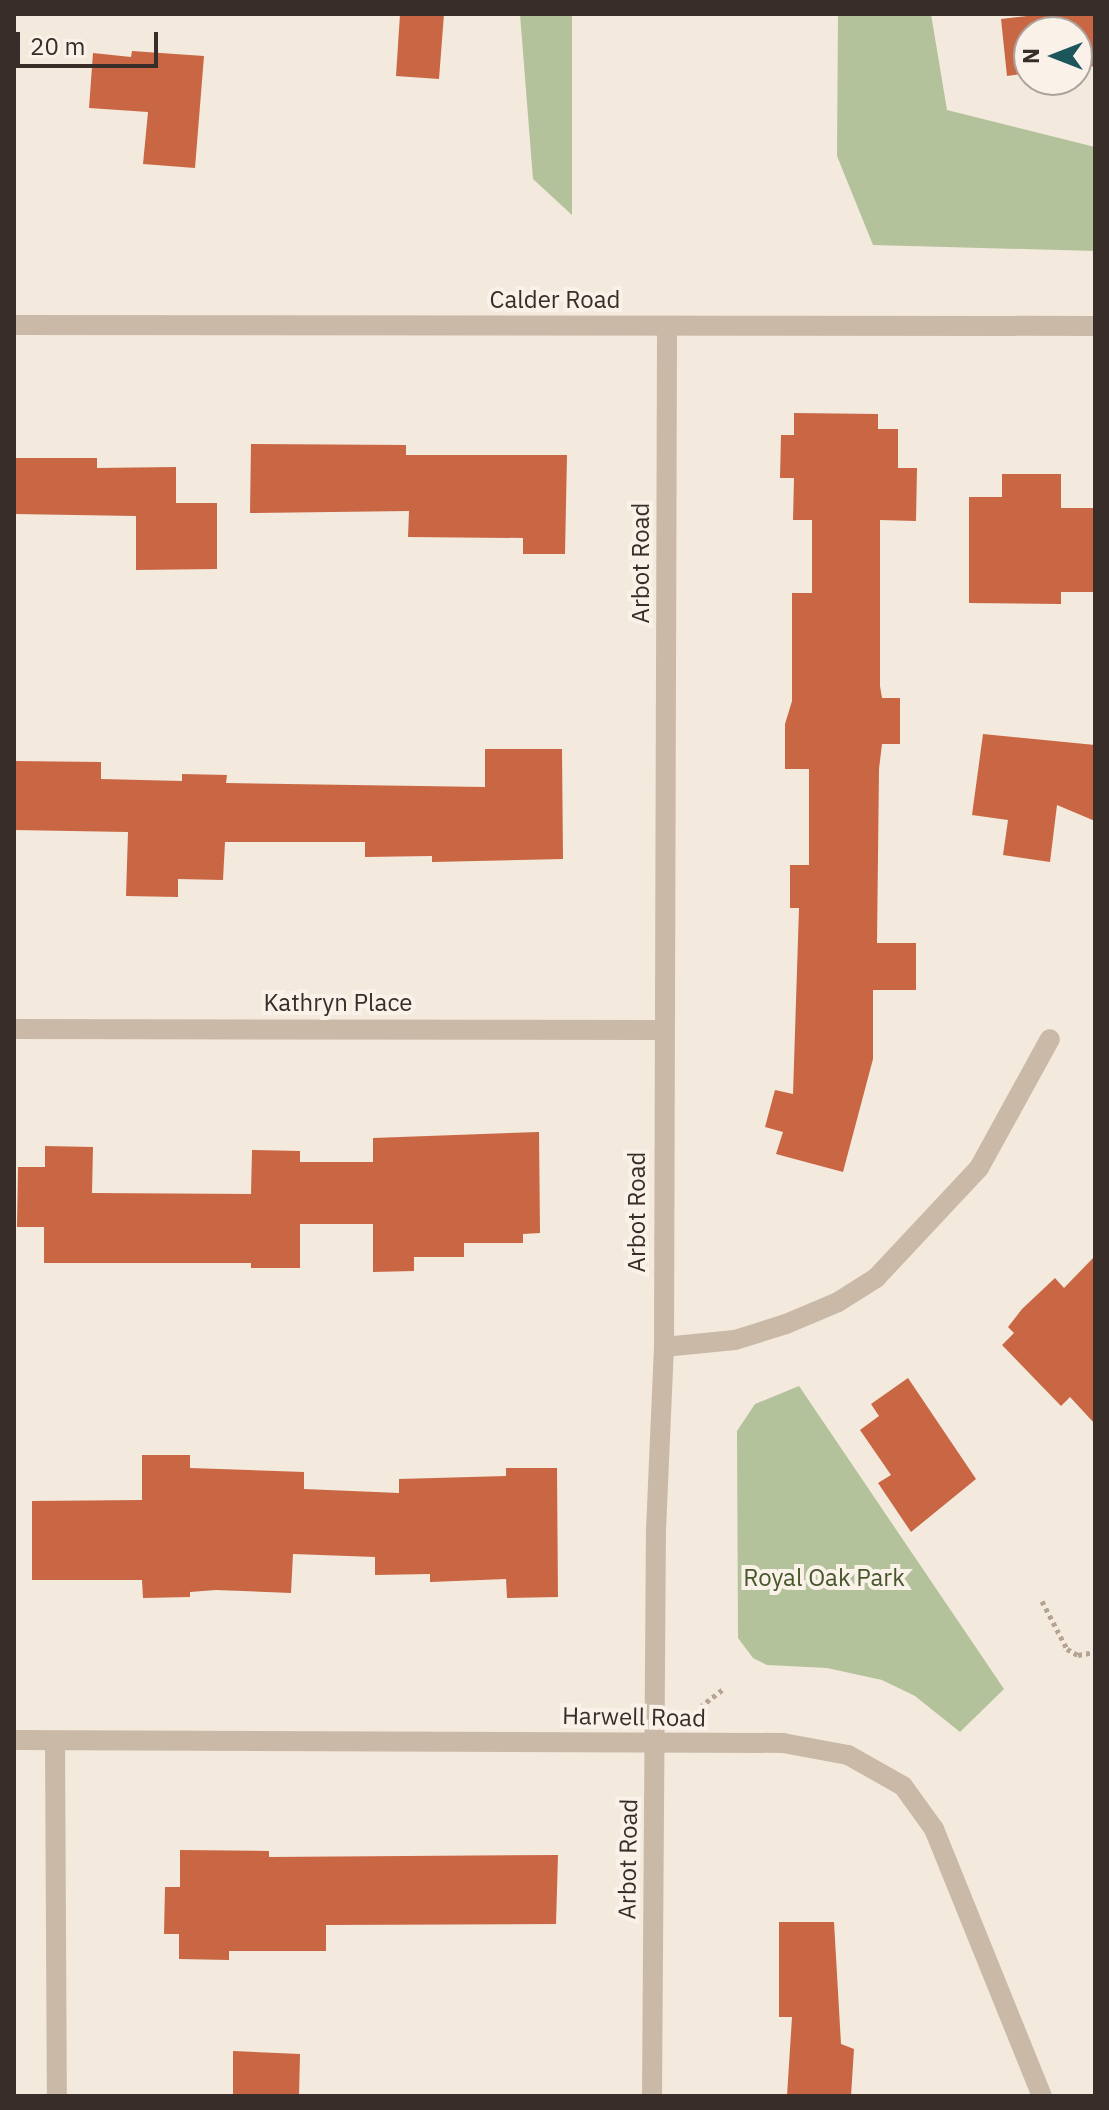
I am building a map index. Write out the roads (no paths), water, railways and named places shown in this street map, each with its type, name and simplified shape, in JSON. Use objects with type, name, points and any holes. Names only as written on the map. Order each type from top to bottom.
[{"type":"street","name":"Calder Road","points":[[14,325],[1095,326]]},
{"type":"street","name":"Arbot Road","points":[[652,2096],[656,1530],[664,1347],[662,1030],[667,327]]},
{"type":"street","name":"Kathryn Place","points":[[14,1029],[662,1030]]},
{"type":"street","points":[[664,1347],[748,1336],[838,1302],[876,1278],[979,1168],[1050,1039]]},
{"type":"street","name":"Harwell Road","points":[[14,1740],[656,1743],[816,1747],[870,1763],[903,1786],[934,1829],[1042,2096]]},
{"type":"street","points":[[55,1741],[57,2096]]},
{"type":"park label","name":"Royal Oak Park","points":[[824,1578]]}]
